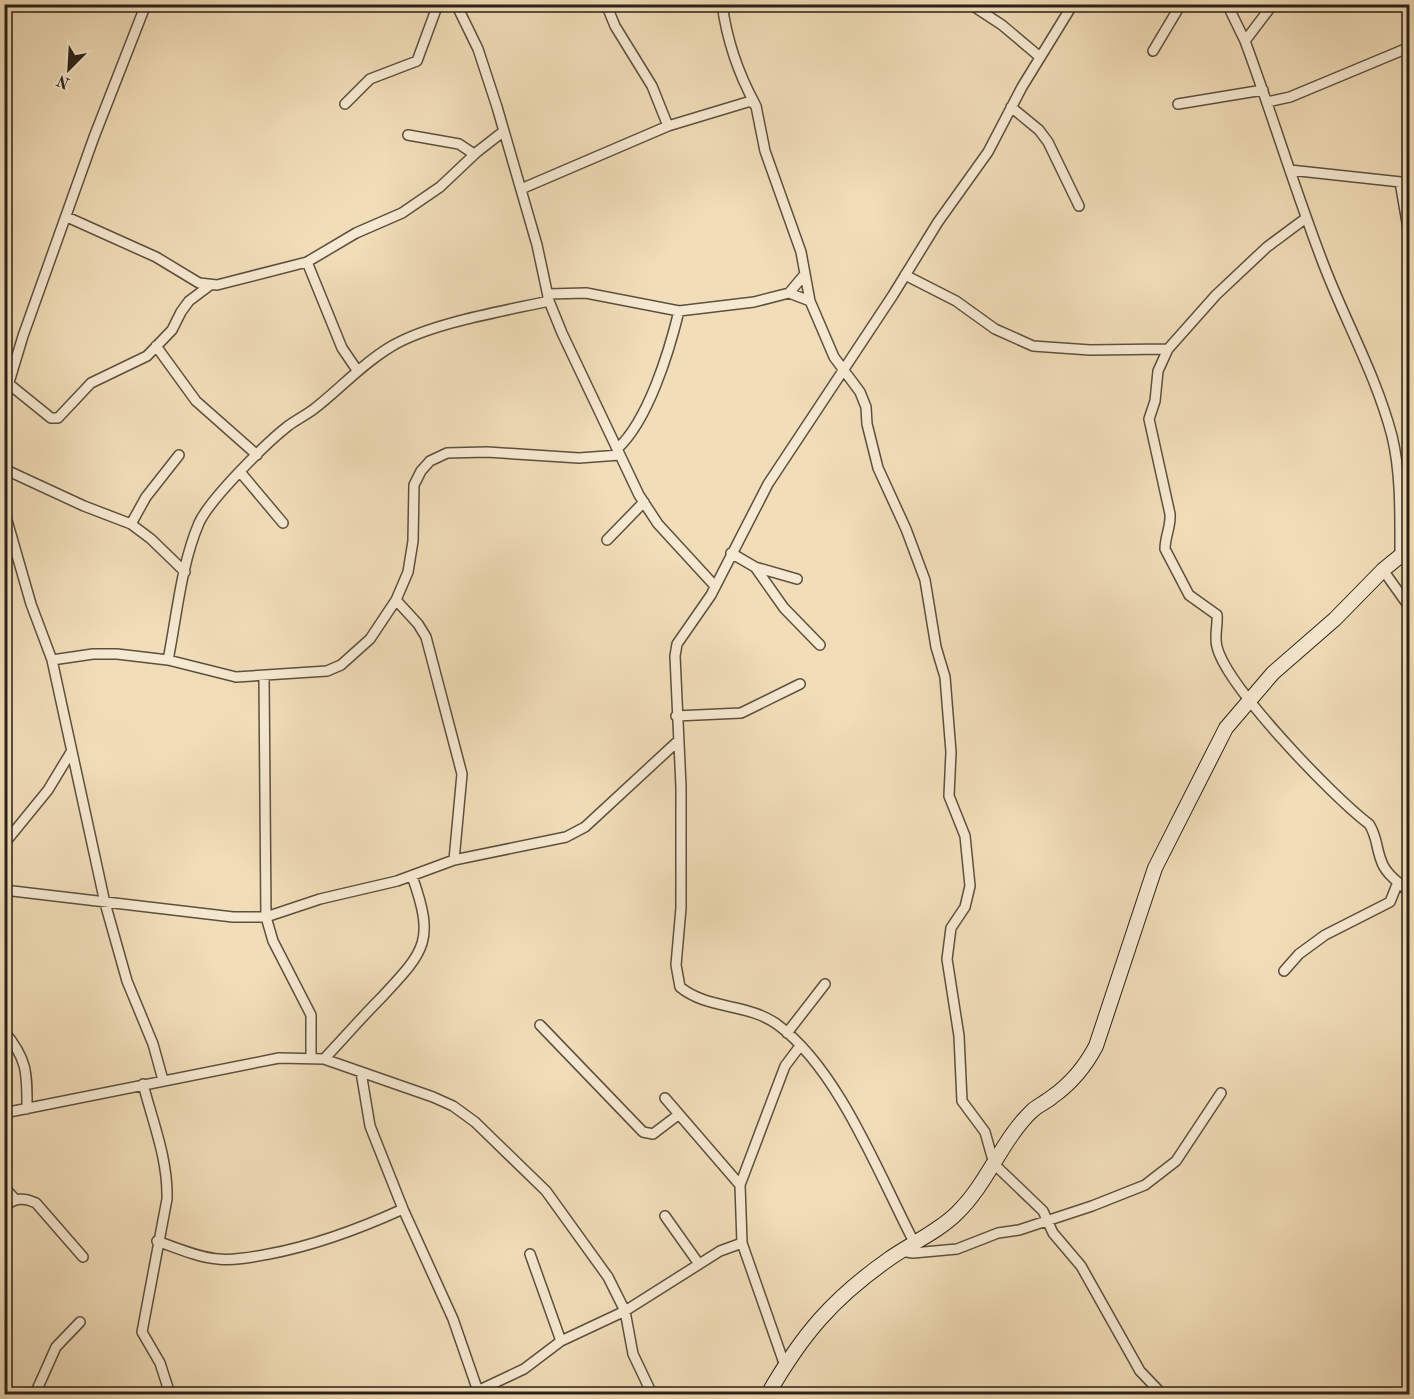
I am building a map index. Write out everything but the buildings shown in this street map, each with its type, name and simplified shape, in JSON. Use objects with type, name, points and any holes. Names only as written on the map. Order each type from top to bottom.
[{"type":"street","points":[[4,399],[7,381],[94,137],[146,4]]},
{"type":"street","points":[[345,104],[370,79],[417,61],[438,4]]},
{"type":"street","points":[[456,4],[478,49],[504,131],[548,297],[618,452],[644,502],[684,554],[714,585]]},
{"type":"street","points":[[606,4],[615,26],[652,86],[668,126]]},
{"type":"street","points":[[723,4],[727,36],[739,75],[756,106],[765,151],[801,252],[810,301],[842,371],[860,392],[866,407],[878,468],[906,530],[925,580],[936,647],[945,677],[951,752],[949,796],[965,836],[970,886],[965,907],[951,928],[946,958],[959,1035],[962,1101],[985,1132],[994,1164],[1043,1211],[1061,1245],[1081,1266],[1140,1371],[1162,1395]]},
{"type":"street","points":[[970,4],[1002,25],[1040,57]]},
{"type":"street","points":[[914,1242],[840,1100],[800,1046],[777,1024],[755,1013],[689,995],[680,987],[676,978],[681,908],[675,656],[677,644],[711,595],[714,585],[768,484],[938,222],[988,152],[1011,107],[1073,4]]},
{"type":"street","points":[[1153,51],[1181,4]]},
{"type":"street","points":[[768,1395],[815,1323],[838,1297],[900,1251],[956,1214],[1034,1110],[1070,1083],[1086,1066],[1096,1046],[1155,868],[1226,728],[1273,673],[1335,619],[1405,550],[1392,438],[1372,375],[1337,302],[1245,41],[1227,4]]},
{"type":"street","points":[[1245,41],[1273,4]]},
{"type":"street","points":[[1267,102],[1290,97],[1410,48]]},
{"type":"street","points":[[1178,104],[1263,90]]},
{"type":"street","points":[[521,189],[668,126],[745,102],[751,101],[756,106]]},
{"type":"street","points":[[1011,107],[1039,130],[1048,142],[1079,206]]},
{"type":"street","points":[[7,381],[51,418],[58,418],[91,383],[103,375],[147,356],[172,330],[185,307],[209,286],[307,262],[421,201],[504,131]]},
{"type":"street","points":[[408,135],[459,144],[474,154]]},
{"type":"street","points":[[1290,170],[1405,182],[1410,240]]},
{"type":"street","points":[[67,217],[156,257],[199,283],[209,286]]},
{"type":"street","points":[[1306,218],[1267,247],[1216,295],[1168,349],[1156,378],[1155,401],[1149,419],[1170,514],[1171,525],[1165,549],[1189,595],[1217,615],[1217,646],[1248,701],[1309,767],[1369,824],[1375,832],[1381,860],[1410,893]]},
{"type":"street","points":[[307,262],[333,329],[357,370]]},
{"type":"street","points":[[789,293],[804,274]]},
{"type":"street","points":[[905,275],[956,301],[995,328],[1033,346],[1090,350],[1168,349]]},
{"type":"street","points":[[168,660],[185,572],[200,522],[209,505],[257,455],[357,370],[393,345],[419,334],[548,297],[586,293],[679,312],[754,302],[789,293],[810,301]]},
{"type":"street","points":[[52,660],[117,654],[168,660],[236,677],[327,672],[341,665],[370,639],[396,600],[408,572],[413,541],[414,485],[421,471],[430,461],[447,453],[487,452],[579,458],[618,452],[641,418],[673,337],[679,312]]},
{"type":"street","points":[[156,346],[196,401],[257,455]]},
{"type":"street","points":[[131,524],[146,497],[179,455]]},
{"type":"street","points":[[4,469],[84,506],[131,524],[151,539],[185,572]]},
{"type":"street","points":[[241,473],[283,523]]},
{"type":"street","points":[[607,540],[644,502]]},
{"type":"street","points":[[4,510],[31,604],[52,660],[105,903],[127,981],[153,1044],[163,1080]]},
{"type":"street","points":[[731,554],[755,567],[797,579]]},
{"type":"street","points":[[755,567],[784,608],[820,645]]},
{"type":"street","points":[[1383,570],[1410,608]]},
{"type":"street","points":[[396,600],[418,624],[426,637],[458,753],[462,788],[454,860]]},
{"type":"street","points":[[264,677],[266,917],[273,941],[311,1015],[311,1058]]},
{"type":"street","points":[[676,716],[741,713],[800,684]]},
{"type":"street","points":[[4,890],[233,917],[266,917],[320,899],[412,876],[454,860],[577,832],[678,741]]},
{"type":"street","points":[[4,844],[48,790],[71,752]]},
{"type":"street","points":[[324,1059],[418,957],[424,924],[421,902],[412,876]]},
{"type":"street","points":[[1284,971],[1299,954],[1325,935],[1390,902],[1398,882]]},
{"type":"street","points":[[787,1033],[825,984]]},
{"type":"street","points":[[540,1025],[643,1132],[653,1134],[678,1115]]},
{"type":"street","points":[[4,1031],[21,1051],[27,1082],[27,1109]]},
{"type":"street","points":[[785,1366],[742,1243],[740,1185],[785,1066],[800,1046]]},
{"type":"street","points":[[4,1113],[163,1080],[230,1070],[279,1058],[324,1059],[433,1097],[453,1106],[475,1122],[546,1191],[608,1277],[625,1311],[633,1354],[652,1395]]},
{"type":"street","points":[[361,1072],[370,1126],[403,1209],[453,1319],[476,1393],[524,1369],[561,1341],[625,1311],[720,1251],[742,1243]]},
{"type":"street","points":[[143,1084],[165,1162],[167,1199],[157,1241],[142,1332],[160,1363],[170,1395]]},
{"type":"street","points":[[900,1251],[913,1253],[957,1249],[998,1233],[1019,1230],[1124,1194],[1161,1174],[1176,1161],[1221,1093]]},
{"type":"street","points":[[665,1098],[740,1185]]},
{"type":"street","points":[[4,1187],[15,1199]]},
{"type":"street","points":[[4,1206],[15,1199],[26,1198],[36,1203],[83,1257]]},
{"type":"street","points":[[157,1241],[221,1260],[256,1257],[312,1246],[349,1234],[403,1209]]},
{"type":"street","points":[[665,1216],[699,1264]]},
{"type":"street","points":[[530,1254],[561,1341]]},
{"type":"street","points":[[35,1395],[56,1347],[80,1322]]}]
